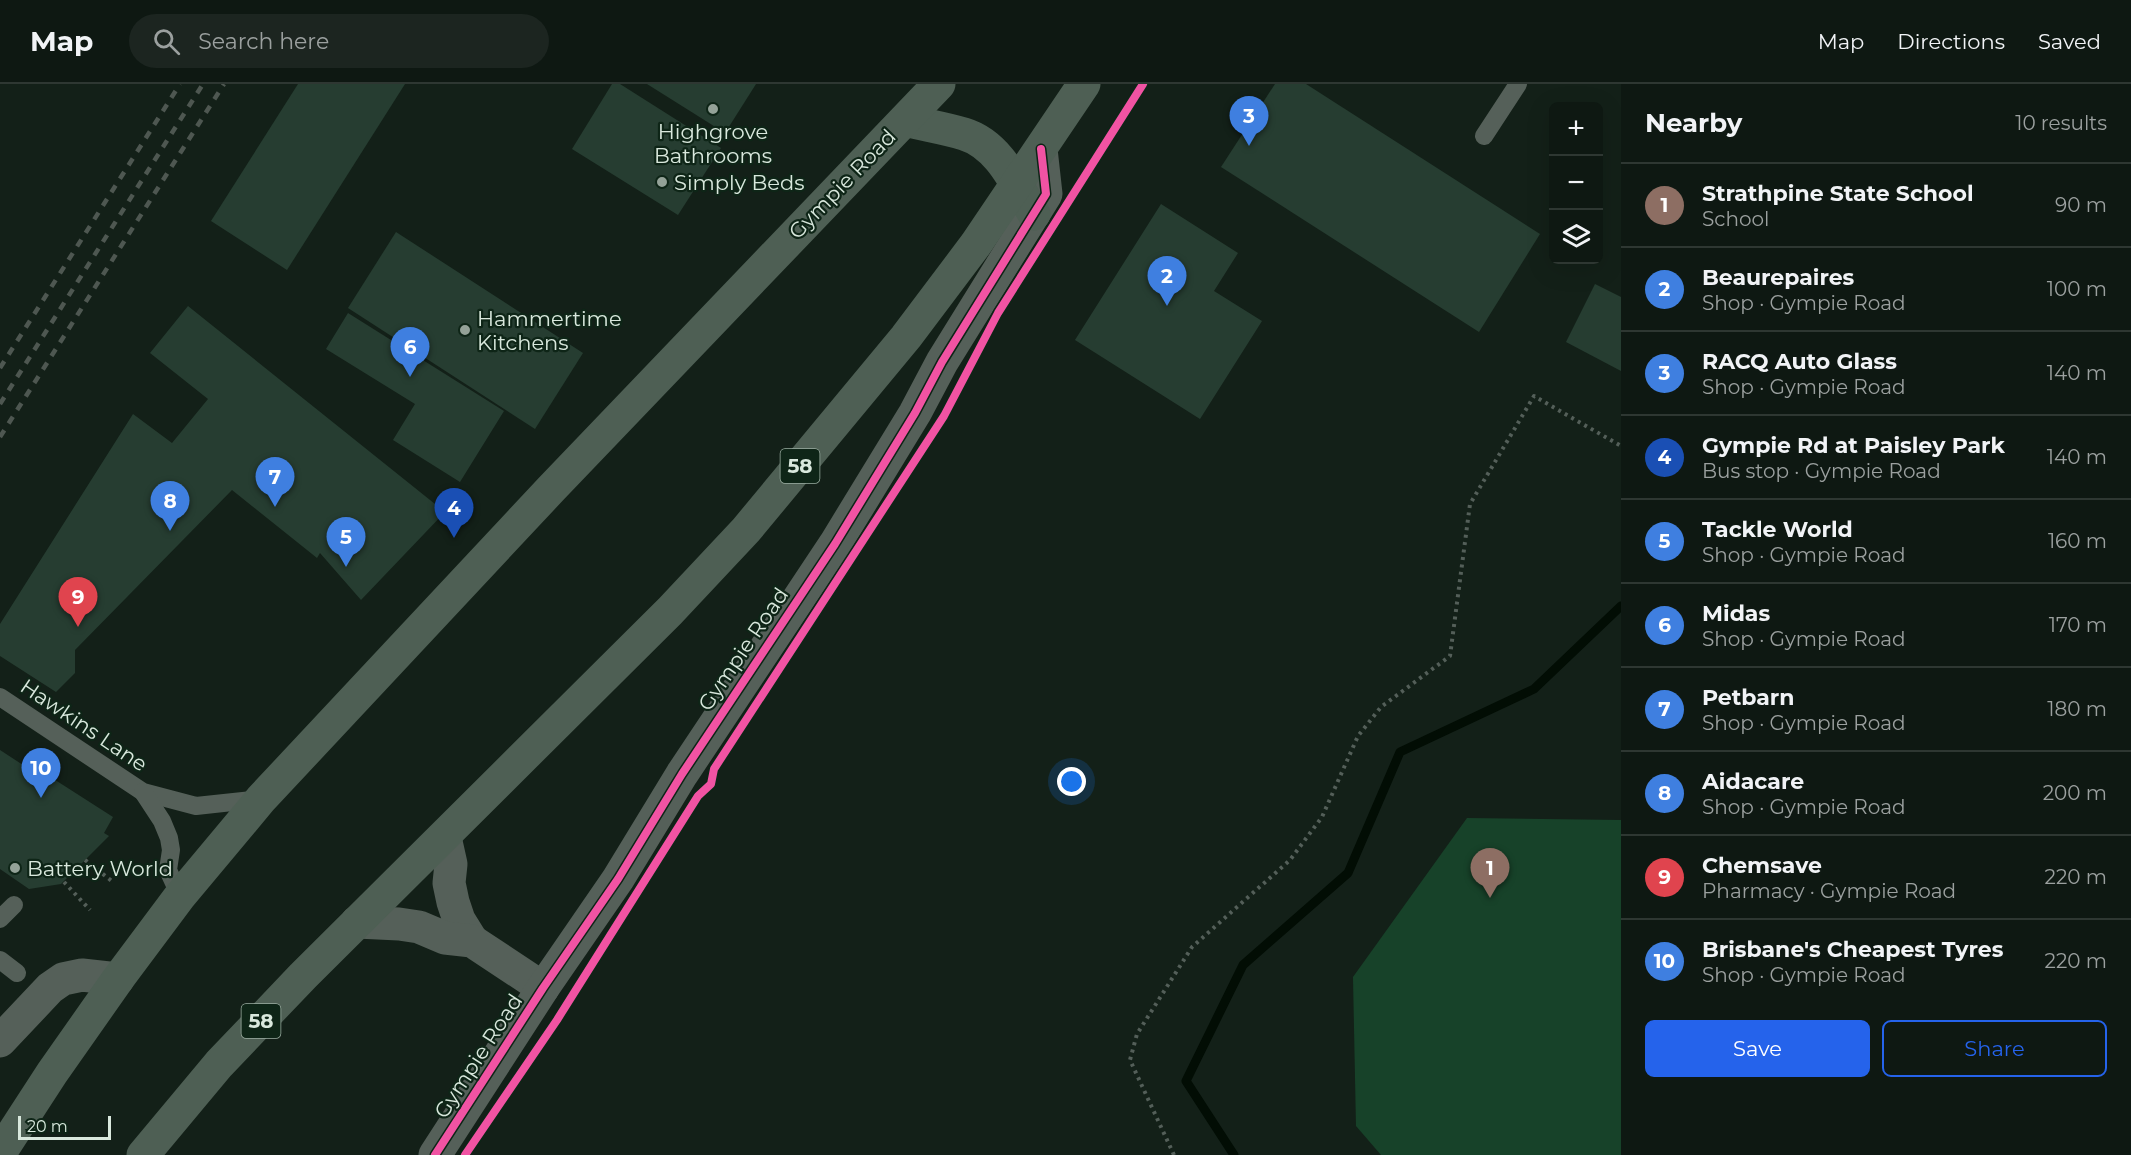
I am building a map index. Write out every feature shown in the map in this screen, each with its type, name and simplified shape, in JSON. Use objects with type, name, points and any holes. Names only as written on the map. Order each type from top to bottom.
[{"type":"highway","name":"Gympie Road","points":[[0,1153],[52,1073],[118,979],[180,896],[261,799],[551,489],[939,84]]},
{"type":"highway","name":"58","points":[[143,1155],[219,1064],[357,922],[670,611],[746,530],[906,337],[976,244],[1084,84]]},
{"type":"highway","points":[[904,120],[966,134],[981,142],[995,153],[1034,214]]},
{"type":"street","name":"Gympie Road","points":[[435,1155],[543,988],[618,879],[682,774],[835,544],[915,413],[942,362],[1046,194],[1041,149]]},
{"type":"street","name":"Gympie Road","points":[[445,837],[451,864],[449,882],[453,902],[459,920],[471,941]]},
{"type":"street","name":"Gympie Road","points":[[357,922],[419,927],[445,938],[471,941],[543,988]]},
{"type":"street","points":[[0,1041],[50,988],[63,979],[82,975],[118,979]]},
{"type":"lane","points":[[1484,136],[1518,84]]},
{"type":"lane","name":"Hawkins Lane","points":[[0,697],[143,792],[196,806],[261,799]]},
{"type":"lane","name":"Hawkins Lane","points":[[143,792],[162,821],[169,838],[171,850],[168,870],[180,896]]},
{"type":"lane","points":[[0,919],[14,904]]},
{"type":"lane","points":[[0,960],[17,973]]},
{"type":"path","points":[[1174,1155],[1130,1060],[1137,1034],[1192,947],[1290,860],[1323,817],[1358,736],[1381,707],[1450,656],[1470,504],[1534,396],[1621,446]]},
{"type":"path","points":[[85,860],[113,882]]},
{"type":"path","points":[[63,882],[90,910]]},
{"type":"green space","points":[[1467,818],[1621,820],[1621,1155],[1381,1155],[1356,1126],[1353,977]]},
{"type":"building","points":[[298,84],[405,84],[287,270],[211,221]]},
{"type":"building","name":"Simply Beds","points":[[612,84],[620,84],[721,148],[678,215],[572,149]]},
{"type":"building","name":"Highgrove Bathrooms","points":[[647,84],[756,84],[725,133]]},
{"type":"building","points":[[1275,84],[1306,84],[1540,234],[1479,332],[1221,167]]},
{"type":"building","points":[[1161,204],[1238,253],[1214,291],[1262,321],[1200,419],[1075,340]]},
{"type":"building","name":"Hammertime Kitchens","points":[[396,232],[583,353],[535,429],[348,308]]},
{"type":"building","points":[[1595,284],[1621,297],[1621,371],[1566,342]]},
{"type":"building","points":[[188,306],[445,512],[361,600],[320,553],[317,558],[232,490],[75,650],[75,673],[56,692],[0,656],[0,624],[133,414],[172,443],[208,399],[150,353]]},
{"type":"building","points":[[348,313],[504,411],[460,482],[393,440],[415,404],[326,349]]},
{"type":"building","points":[[0,750],[46,780],[49,776],[113,817],[104,833],[109,836],[61,884],[29,889],[0,869]]},
{"type":"waterway","points":[[1234,1155],[1186,1081],[1243,965],[1348,873],[1400,752],[1534,689],[1621,606]]},
{"type":"railway","points":[[0,368],[180,84]]},
{"type":"railway","points":[[0,404],[203,84]]},
{"type":"railway","points":[[0,437],[224,84]]},
{"type":"cycle path","points":[[465,1155],[557,1020],[698,796],[711,784],[714,769],[944,416],[998,313],[1143,84]]},
{"type":"cycle path","points":[[435,1155],[543,988],[618,879],[682,774],[835,544],[915,413],[942,362],[1046,194],[1041,149]]},
{"type":"place","name":"Highgrove Bathrooms","points":[[713,109]]},
{"type":"place","name":"RACQ Auto Glass","points":[[1249,146]]},
{"type":"place","name":"Simply Beds","points":[[662,182]]},
{"type":"place","name":"Beaurepaires","points":[[1167,306]]},
{"type":"place","name":"Hammertime Kitchens","points":[[465,330]]},
{"type":"place","name":"Midas","points":[[410,377]]},
{"type":"place","name":"Petbarn","points":[[275,507]]},
{"type":"place","name":"Aidacare","points":[[170,531]]},
{"type":"place","name":"Gympie Rd at Paisley Park","points":[[454,538]]},
{"type":"place","name":"Tackle World","points":[[346,567]]},
{"type":"place","name":"Chemsave","points":[[78,627]]},
{"type":"place","name":"Brisbane's Cheapest Tyres","points":[[41,798]]},
{"type":"place","name":"Battery World","points":[[15,868]]},
{"type":"place","name":"Strathpine State School","points":[[1490,898]]}]
